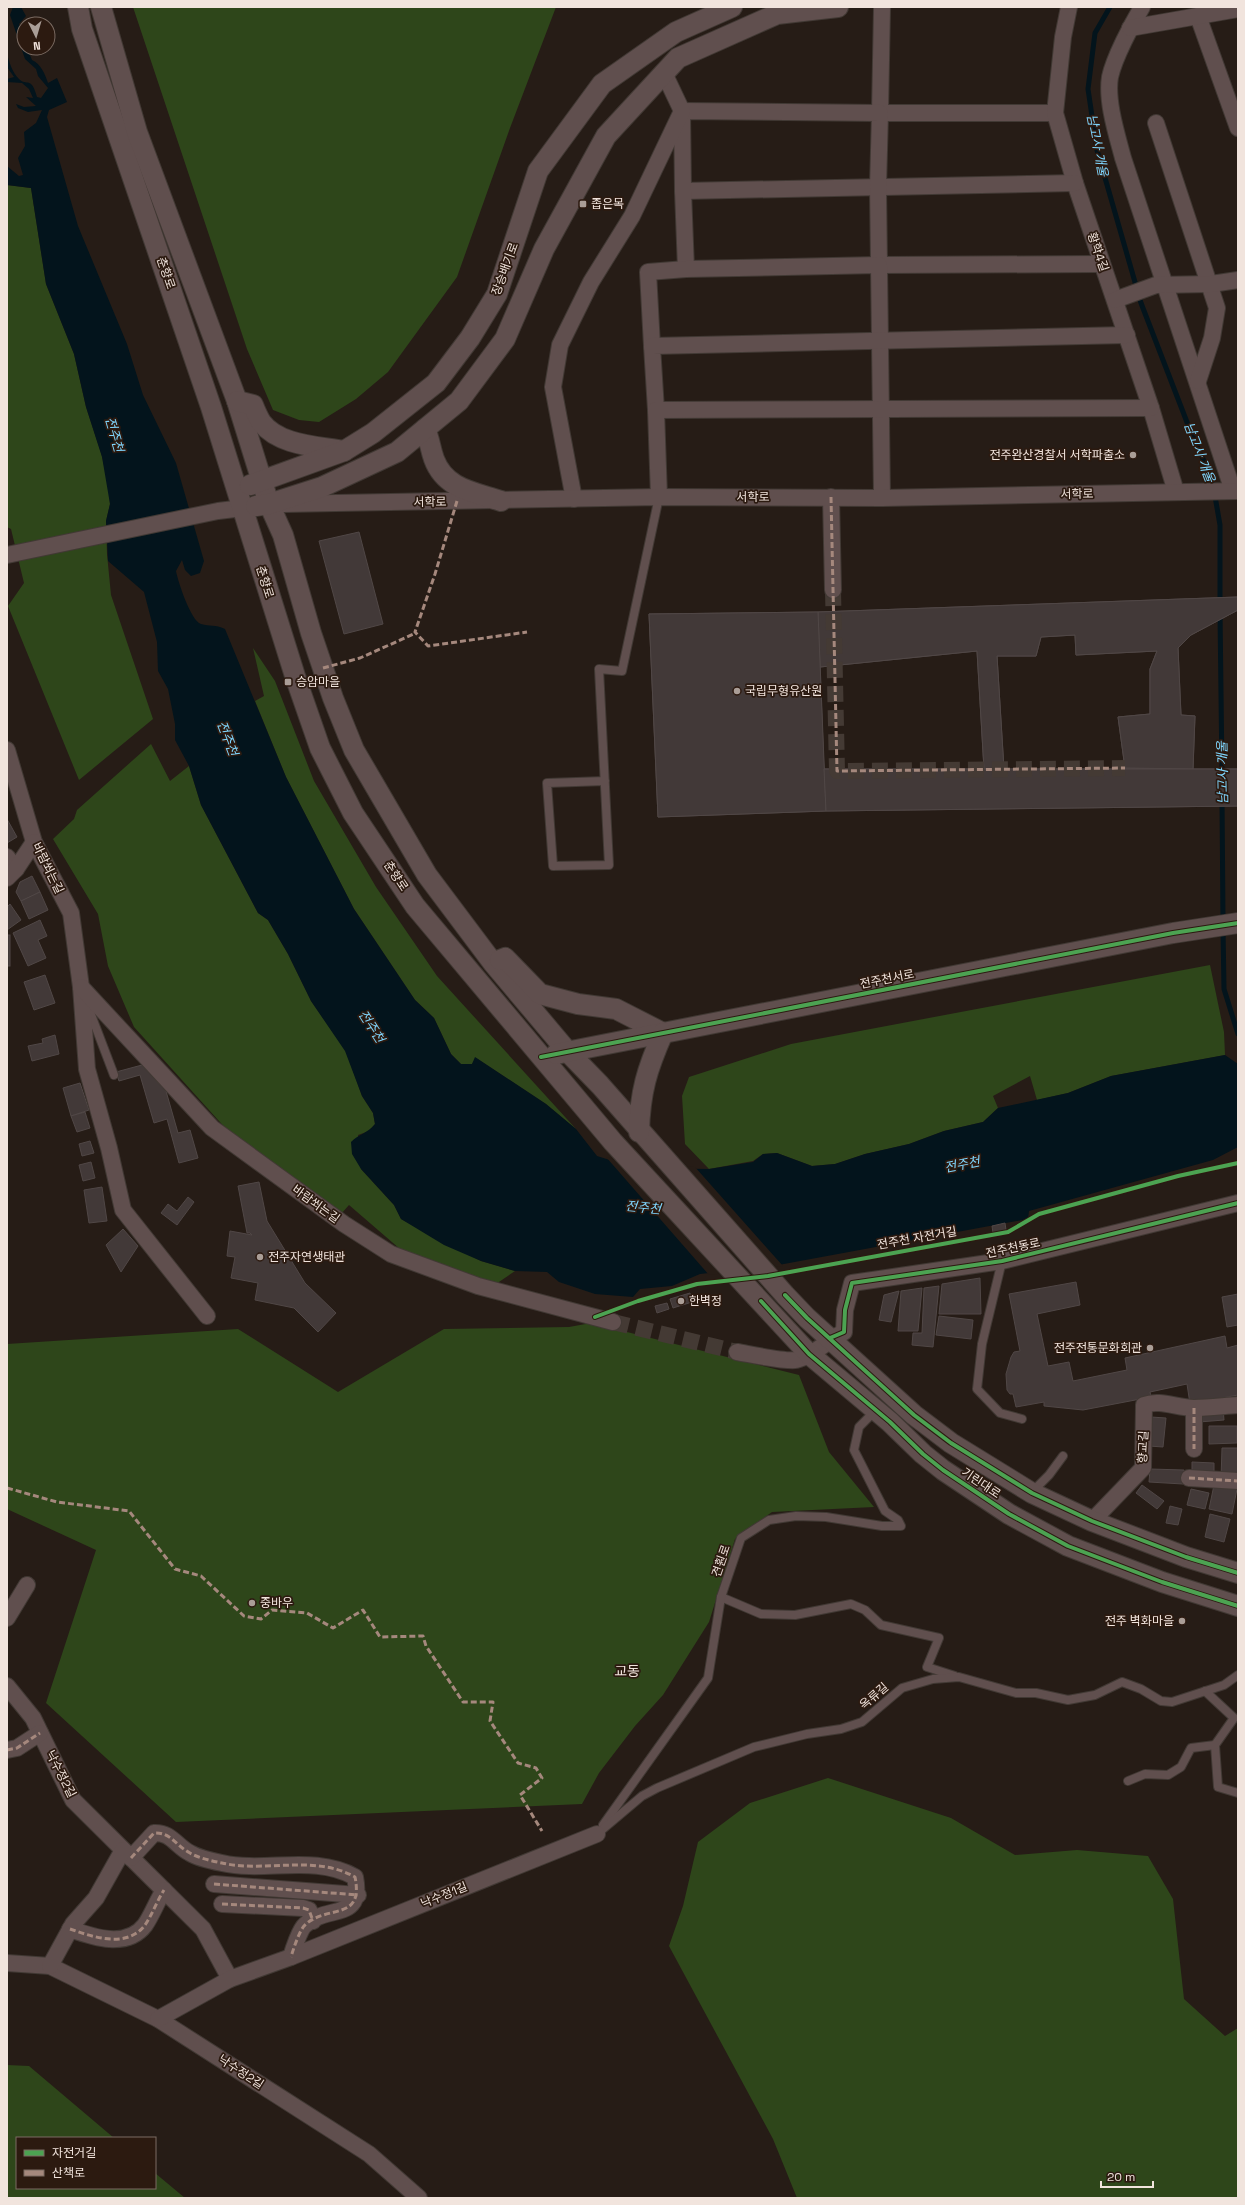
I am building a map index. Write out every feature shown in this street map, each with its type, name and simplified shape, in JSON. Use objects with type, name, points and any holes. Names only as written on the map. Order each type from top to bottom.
[{"type":"street","name":"춘향로","points":[[78,7],[82,29],[211,407],[295,676],[320,748],[353,813],[415,906],[541,1057],[573,1093],[612,1142],[761,1301]]},
{"type":"street","name":"춘향로","points":[[102,7],[137,132],[237,401],[261,481],[269,504],[283,535],[333,698],[354,750],[427,875],[493,962],[567,1051],[600,1086],[639,1132]]},
{"type":"street","name":"장승배기로","points":[[236,489],[344,451],[373,433],[436,383],[470,338],[497,294],[538,171],[602,84],[676,32],[732,7]]},
{"type":"street","points":[[7,555],[218,511],[269,504],[322,487],[397,452],[459,401],[505,339],[544,249],[606,136],[678,58],[778,14],[838,7]]},
{"type":"street","points":[[882,7],[878,187],[882,498]]},
{"type":"street","name":"황학4길","points":[[1069,7],[1063,37],[1055,113],[1075,183],[1101,264],[1121,298],[1127,335],[1176,492]]},
{"type":"street","points":[[1142,7],[1130,28],[1110,77],[1112,116],[1123,158],[1164,285],[1198,381],[1232,491]]},
{"type":"street","points":[[1130,28],[1238,9]]},
{"type":"street","points":[[1198,16],[1238,128]]},
{"type":"street","points":[[664,73],[682,111],[686,269]]},
{"type":"street","points":[[682,111],[1055,113]]},
{"type":"street","points":[[574,499],[553,387],[560,345],[591,282],[632,216],[682,111]]},
{"type":"street","points":[[1156,123],[1211,284],[1217,308],[1212,338],[1198,381]]},
{"type":"street","points":[[683,191],[1075,183]]},
{"type":"street","points":[[659,497],[656,410],[648,272],[686,269],[879,265],[1101,264]]},
{"type":"street","points":[[1121,298],[1156,285],[1211,284],[1238,280]]},
{"type":"street","points":[[652,346],[1127,335]]},
{"type":"street","points":[[237,401],[253,405],[261,422],[271,432],[283,438],[344,451]]},
{"type":"street","points":[[656,410],[881,407],[1151,408]]},
{"type":"street","points":[[425,429],[432,443],[435,460],[444,477],[460,488],[502,501]]},
{"type":"street","name":"서학로","points":[[269,504],[659,497],[882,498],[1232,491]]},
{"type":"street","points":[[831,497],[833,590]]},
{"type":"street","name":"바람쐬는길","points":[[7,750],[34,842],[71,913],[81,987],[87,1069],[109,1148],[123,1210],[207,1316]]},
{"type":"street","points":[[10,868],[34,842]]},
{"type":"street","name":"전주천서로","points":[[541,1057],[1173,933],[1236,924]]},
{"type":"street","points":[[493,962],[505,958],[540,994],[578,1004],[616,1009],[663,1033],[648,1065],[640,1108],[639,1132]]},
{"type":"street","name":"바람쐬는길","points":[[81,987],[212,1128],[344,1224],[391,1254],[478,1286],[613,1322]]},
{"type":"street","name":"기린대로","points":[[639,1132],[785,1295],[914,1415],[951,1443],[1032,1493],[1092,1521],[1186,1557],[1238,1573]]},
{"type":"street","name":"전주천동로","points":[[830,1338],[844,1332],[845,1310],[852,1283],[1002,1261],[1238,1203]]},
{"type":"street","name":"기린대로","points":[[761,1301],[809,1354],[876,1410],[943,1470],[1010,1514],[1068,1546],[1162,1582],[1238,1606]]},
{"type":"street","points":[[737,1352],[795,1360],[809,1354],[830,1338]]},
{"type":"street","name":"향교길","points":[[1092,1521],[1143,1468],[1144,1405],[1155,1402],[1180,1408],[1194,1408],[1238,1405]]},
{"type":"street","points":[[1194,1408],[1194,1449]]},
{"type":"street","points":[[1189,1478],[1238,1481]]},
{"type":"street","points":[[7,1618],[27,1585]]},
{"type":"street","name":"낙수정2길","points":[[7,1686],[33,1718],[73,1800],[127,1854]]},
{"type":"street","points":[[7,1750],[17,1748],[40,1733]]},
{"type":"street","points":[[50,1966],[70,1929],[96,1898],[127,1854],[154,1833],[163,1833],[190,1853],[222,1864],[268,1866],[300,1864],[330,1867],[345,1871],[355,1877],[358,1895],[350,1906],[304,1926],[291,1957]]},
{"type":"street","name":"낙수정1길","points":[[158,2019],[230,1979],[291,1957],[596,1834]]},
{"type":"street","points":[[127,1854],[203,1929],[230,1979]]},
{"type":"street","points":[[214,1884],[358,1895]]},
{"type":"street","points":[[70,1929],[111,1940],[128,1937],[138,1932],[145,1925],[164,1890]]},
{"type":"street","points":[[222,1904],[303,1908],[309,1910],[313,1921]]},
{"type":"street","name":"낙수정2길","points":[[7,1963],[50,1966],[158,2019],[369,2154],[419,2198]]},
{"type":"lane","points":[[605,781],[547,783],[553,866],[610,865],[599,669],[622,671],[659,497]]},
{"type":"lane","points":[[81,987],[114,1075]]},
{"type":"lane","name":"전주천동로","points":[[1002,1261],[982,1344],[977,1388],[1000,1413],[1022,1419]]},
{"type":"lane","name":"견훤로","points":[[596,1834],[708,1678],[721,1597],[741,1538],[769,1520],[796,1516],[826,1517],[882,1526],[901,1526],[898,1520],[885,1511],[854,1450],[859,1427],[876,1410]]},
{"type":"lane","points":[[1032,1493],[1049,1475],[1063,1456]]},
{"type":"lane","points":[[721,1597],[761,1614],[795,1615],[851,1604],[865,1610],[882,1625],[939,1638],[927,1667],[959,1677]]},
{"type":"lane","name":"옥류길","points":[[596,1834],[642,1796],[729,1756],[782,1739],[841,1730],[862,1722],[902,1688],[933,1679],[959,1677],[1016,1693],[1036,1693],[1068,1700],[1095,1695],[1122,1682],[1141,1689],[1161,1701],[1172,1702],[1224,1685],[1238,1675]]},
{"type":"lane","points":[[1205,1691],[1236,1718],[1216,1745],[1218,1787],[1238,1793]]},
{"type":"lane","points":[[1128,1781],[1145,1774],[1168,1775],[1181,1767],[1191,1748],[1216,1745]]},
{"type":"green space","points":[[133,7],[556,7],[510,128],[457,277],[388,372],[356,399],[319,422],[299,420],[273,410],[247,349]]},
{"type":"green space","points":[[7,185],[31,188],[46,284],[74,354],[86,407],[102,456],[109,489],[110,504],[106,521],[107,554],[111,595],[153,719],[79,780],[8,606],[24,583],[11,529],[7,527]]},
{"type":"green space","points":[[253,648],[275,681],[314,781],[376,887],[437,976],[576,1129],[546,1104],[476,1058],[472,1064],[461,1064],[451,1054],[434,1018],[415,1000],[354,909],[286,777],[255,701],[264,696]]},
{"type":"green space","points":[[151,744],[170,781],[189,766],[201,805],[258,913],[268,920],[288,954],[311,1001],[346,1051],[362,1096],[373,1113],[375,1124],[369,1131],[358,1135],[361,1169],[394,1205],[401,1219],[481,1261],[515,1271],[496,1284],[400,1249],[349,1205],[341,1214],[228,1131],[134,1027],[108,966],[98,914],[53,839],[74,819],[77,810]]},
{"type":"green space","points":[[1210,965],[1224,1032],[1225,1055],[1111,1076],[1068,1093],[1037,1100],[1030,1076],[993,1096],[998,1108],[983,1122],[944,1131],[909,1144],[865,1154],[835,1164],[812,1166],[777,1153],[763,1154],[753,1161],[709,1169],[685,1144],[682,1096],[689,1077],[791,1044]]},
{"type":"green space","points":[[591,1323],[799,1375],[829,1452],[874,1507],[772,1512],[735,1539],[709,1622],[663,1695],[635,1726],[599,1773],[582,1804],[176,1822],[46,1703],[96,1550],[7,1509],[7,1344],[238,1329],[338,1392],[444,1329],[569,1327]]},
{"type":"green space","points":[[828,1778],[951,1818],[1015,1855],[1077,1850],[1148,1856],[1173,1899],[1184,1999],[1225,2036],[1238,2028],[1238,2198],[797,2198],[773,2139],[669,1946],[683,1906],[698,1842],[750,1803]]},
{"type":"green space","points":[[7,2065],[29,2066],[113,2137],[16,2137],[16,2189],[156,2189],[156,2174],[185,2198],[7,2198]]},
{"type":"water","points":[[13,7],[21,7],[26,16],[16,16],[16,33],[10,15]]},
{"type":"water","name":"전주천","points":[[7,53],[14,73],[19,79],[33,86],[37,97],[41,98],[48,88],[38,76],[36,69],[25,59],[24,56],[30,56],[32,60],[44,73],[48,83],[57,78],[67,102],[49,110],[47,117],[78,226],[127,344],[143,395],[176,463],[204,561],[200,573],[191,576],[185,570],[182,560],[176,571],[179,584],[189,609],[197,621],[201,624],[225,629],[286,777],[354,909],[415,1000],[434,1018],[451,1054],[461,1064],[472,1064],[475,1057],[546,1104],[576,1129],[597,1156],[635,1168],[709,1169],[753,1162],[763,1154],[777,1153],[812,1166],[835,1164],[865,1154],[909,1144],[944,1131],[983,1122],[998,1108],[1068,1093],[1111,1076],[1225,1055],[1238,1064],[1238,1147],[1213,1160],[1029,1211],[1028,1219],[773,1266],[700,1274],[672,1286],[640,1289],[633,1297],[595,1294],[559,1282],[547,1272],[515,1271],[481,1261],[444,1245],[401,1219],[394,1205],[361,1169],[352,1154],[351,1142],[375,1124],[373,1113],[362,1096],[345,1051],[311,1001],[288,954],[268,920],[258,913],[201,805],[189,766],[175,740],[175,724],[168,689],[158,671],[157,642],[144,592],[108,561],[106,521],[110,504],[102,457],[86,407],[74,354],[46,284],[31,188],[7,185],[7,166],[19,176],[23,175],[18,158],[25,146],[24,132],[36,123],[42,110],[28,112],[18,108],[16,104],[24,107],[36,106],[26,97],[33,98],[29,89],[22,83],[7,82],[7,79],[14,77],[7,67]]},
{"type":"pier","points":[[606,1157],[635,1166],[695,1167],[783,1266],[709,1275]]},
{"type":"building","points":[[359,532],[383,624],[344,634],[319,541]]},
{"type":"building","name":"국립무형유산원","points":[[1238,597],[1238,610],[1191,635],[1178,648],[1181,715],[1195,716],[1193,769],[1238,769],[1238,806],[826,811],[658,817],[649,614],[818,612]],"holes":[[[1075,635],[1076,655],[1157,651],[1150,669],[1150,714],[1118,717],[1125,768],[1193,769],[1004,769],[997,656],[1036,656],[1041,637]],[[977,651],[984,769],[824,769],[820,667]]]},
{"type":"building","name":"국립무형유산원","points":[[1238,597],[1238,610],[1191,635],[1178,648],[1181,715],[1195,716],[1193,769],[1125,768],[1118,717],[1150,714],[1150,669],[1157,651],[1076,655],[1075,635],[1041,637],[1036,656],[997,656],[1004,769],[984,769],[977,651],[820,667],[818,612]]},
{"type":"building","name":"국립무형유산원","points":[[818,612],[826,811],[658,817],[649,614]]},
{"type":"building","points":[[824,769],[1238,769],[1238,806],[826,811]]},
{"type":"building","points":[[7,819],[17,837],[7,843]]},
{"type":"building","points":[[32,876],[40,892],[21,901],[16,892],[20,882]]},
{"type":"building","points":[[40,892],[48,910],[29,919],[21,901]]},
{"type":"building","points":[[10,904],[21,920],[7,930],[7,907]]},
{"type":"building","points":[[40,920],[47,936],[38,940],[46,958],[28,966],[13,933]]},
{"type":"building","points":[[7,935],[10,935],[10,966],[7,966]]},
{"type":"building","points":[[45,975],[55,1003],[34,1010],[24,982]]},
{"type":"building","points":[[55,1035],[59,1054],[32,1061],[28,1046],[43,1043],[42,1039]]},
{"type":"building","points":[[142,1065],[166,1091],[178,1133],[190,1130],[198,1158],[179,1163],[167,1119],[154,1123],[140,1075],[119,1081],[116,1072]]},
{"type":"building","points":[[80,1083],[89,1110],[71,1116],[63,1088]]},
{"type":"building","points":[[85,1112],[90,1128],[77,1132],[71,1116]]},
{"type":"building","points":[[90,1141],[94,1153],[82,1156],[79,1144]]},
{"type":"building","points":[[91,1162],[95,1178],[83,1181],[79,1165]]},
{"type":"building","name":"전주자연생태관","points":[[259,1182],[267,1221],[305,1283],[336,1313],[318,1332],[294,1308],[255,1300],[258,1283],[231,1278],[235,1257],[227,1256],[230,1231],[252,1235],[247,1233],[238,1186]]},
{"type":"building","points":[[102,1187],[107,1221],[89,1223],[84,1190]]},
{"type":"building","points":[[188,1197],[194,1202],[177,1225],[161,1213],[168,1204],[177,1211]]},
{"type":"building","points":[[1005,1223],[1006,1230],[993,1233],[992,1226]]},
{"type":"building","points":[[123,1229],[138,1246],[121,1272],[106,1245]]},
{"type":"building","points":[[980,1278],[981,1314],[939,1314],[942,1284]]},
{"type":"building","points":[[1076,1282],[1080,1305],[1037,1314],[1048,1366],[1069,1362],[1073,1381],[1127,1370],[1125,1358],[1225,1336],[1227,1348],[1238,1345],[1238,1395],[1190,1404],[1187,1384],[1150,1392],[1151,1397],[1083,1410],[1044,1406],[1044,1402],[1016,1407],[1013,1394],[1010,1394],[1007,1390],[1006,1374],[1014,1352],[1020,1351],[1009,1294]]},
{"type":"building","points":[[939,1286],[933,1347],[912,1345],[913,1333],[922,1333],[924,1288]]},
{"type":"building","points":[[922,1288],[918,1331],[898,1331],[901,1291]]},
{"type":"building","points":[[899,1291],[891,1322],[879,1320],[884,1295]]},
{"type":"building","points":[[690,1293],[692,1302],[673,1308],[670,1299]]},
{"type":"building","points":[[1238,1294],[1238,1325],[1227,1327],[1222,1297]]},
{"type":"building","points":[[667,1303],[669,1309],[657,1313],[655,1306]]},
{"type":"building","points":[[939,1316],[973,1320],[971,1339],[936,1335]]},
{"type":"building","points":[[1223,1408],[1224,1420],[1199,1422],[1198,1410]]},
{"type":"building","points":[[1151,1417],[1166,1418],[1163,1447],[1149,1446]]},
{"type":"building","points":[[1209,1426],[1237,1426],[1237,1443],[1209,1444]]},
{"type":"building","points":[[1222,1448],[1238,1448],[1238,1479],[1221,1479]]},
{"type":"building","points":[[1192,1462],[1214,1463],[1214,1476],[1192,1476]]},
{"type":"building","points":[[1150,1469],[1184,1470],[1183,1484],[1149,1482]]},
{"type":"building","points":[[1142,1485],[1164,1501],[1157,1509],[1136,1493]]},
{"type":"building","points":[[1214,1485],[1237,1489],[1232,1514],[1209,1509]]},
{"type":"building","points":[[1191,1489],[1209,1493],[1205,1509],[1187,1505]]},
{"type":"building","points":[[1170,1506],[1182,1509],[1178,1525],[1166,1523]]},
{"type":"building","points":[[1210,1514],[1230,1519],[1224,1542],[1205,1537]]},
{"type":"waterway","name":"남고사 개울","points":[[1110,7],[1095,33],[1088,89],[1097,150],[1141,303],[1190,430],[1212,479],[1220,525],[1220,604]]},
{"type":"waterway","name":"남고사 개울","points":[[1220,612],[1222,774]]},
{"type":"waterway","name":"남고사 개울","points":[[1222,800],[1223,920]]},
{"type":"waterway","name":"남고사 개울","points":[[1223,928],[1224,989],[1238,1034]]},
{"type":"tunnel","points":[[833,590],[837,771],[1125,768]]},
{"type":"tunnel","points":[[613,1322],[737,1352]]},
{"type":"marked path","points":[[831,497],[837,771],[1125,768]]},
{"type":"marked path","points":[[457,501],[435,574],[415,632],[428,646],[527,632]]},
{"type":"marked path","points":[[323,668],[360,658],[416,633]]},
{"type":"marked path","points":[[1194,1408],[1194,1449]]},
{"type":"marked path","points":[[1189,1478],[1238,1481]]},
{"type":"marked path","points":[[7,1488],[57,1502],[129,1511],[175,1569],[201,1576],[244,1616],[261,1619],[272,1610],[307,1613],[333,1628],[363,1610],[380,1637],[423,1636],[426,1646],[463,1702],[493,1702],[490,1721],[518,1763],[536,1768],[542,1778],[520,1795],[542,1831]]},
{"type":"marked path","points":[[7,1750],[17,1748],[40,1733]]},
{"type":"marked path","points":[[131,1858],[154,1833],[160,1833],[169,1837],[193,1855],[222,1863],[239,1866],[307,1865],[339,1870],[355,1877],[356,1891],[354,1901],[342,1910],[323,1915],[305,1925],[299,1935],[291,1957]]},
{"type":"marked path","points":[[214,1884],[358,1895]]},
{"type":"marked path","points":[[70,1929],[99,1938],[119,1939],[129,1937],[138,1932],[145,1925],[164,1890]]},
{"type":"marked path","points":[[222,1904],[303,1908],[309,1910],[313,1921]]},
{"type":"cycle path","points":[[541,1057],[1173,933],[1238,923]]},
{"type":"cycle path","name":"전주천 자전거길","points":[[595,1317],[638,1301],[697,1284],[768,1276],[1008,1232],[1039,1214],[1178,1176],[1238,1163]]},
{"type":"cycle path","points":[[830,1338],[844,1332],[845,1310],[852,1283],[1002,1261],[1238,1203]]},
{"type":"cycle path","points":[[785,1295],[807,1318],[914,1415],[951,1443],[1032,1493],[1092,1521],[1186,1557],[1238,1573]]},
{"type":"cycle path","points":[[761,1301],[809,1354],[890,1422],[923,1454],[943,1470],[1009,1514],[1068,1546],[1162,1582],[1238,1606]]},
{"type":"place","name":"좁은목","points":[[583,204]]},
{"type":"place","name":"전주완산경찰서 서학파출소","points":[[1133,455]]},
{"type":"place","name":"승암마을","points":[[288,682]]},
{"type":"place","name":"국립무형유산원","points":[[737,691]]},
{"type":"place","name":"전주자연생태관","points":[[260,1257]]},
{"type":"place","name":"한벽정","points":[[681,1301]]},
{"type":"place","name":"전주전통문화회관","points":[[1150,1348]]},
{"type":"place","name":"중바우","points":[[252,1603]]},
{"type":"place","name":"전주 벽화마을","points":[[1182,1621]]},
{"type":"district","name":"교동","points":[[627,1671]]}]
